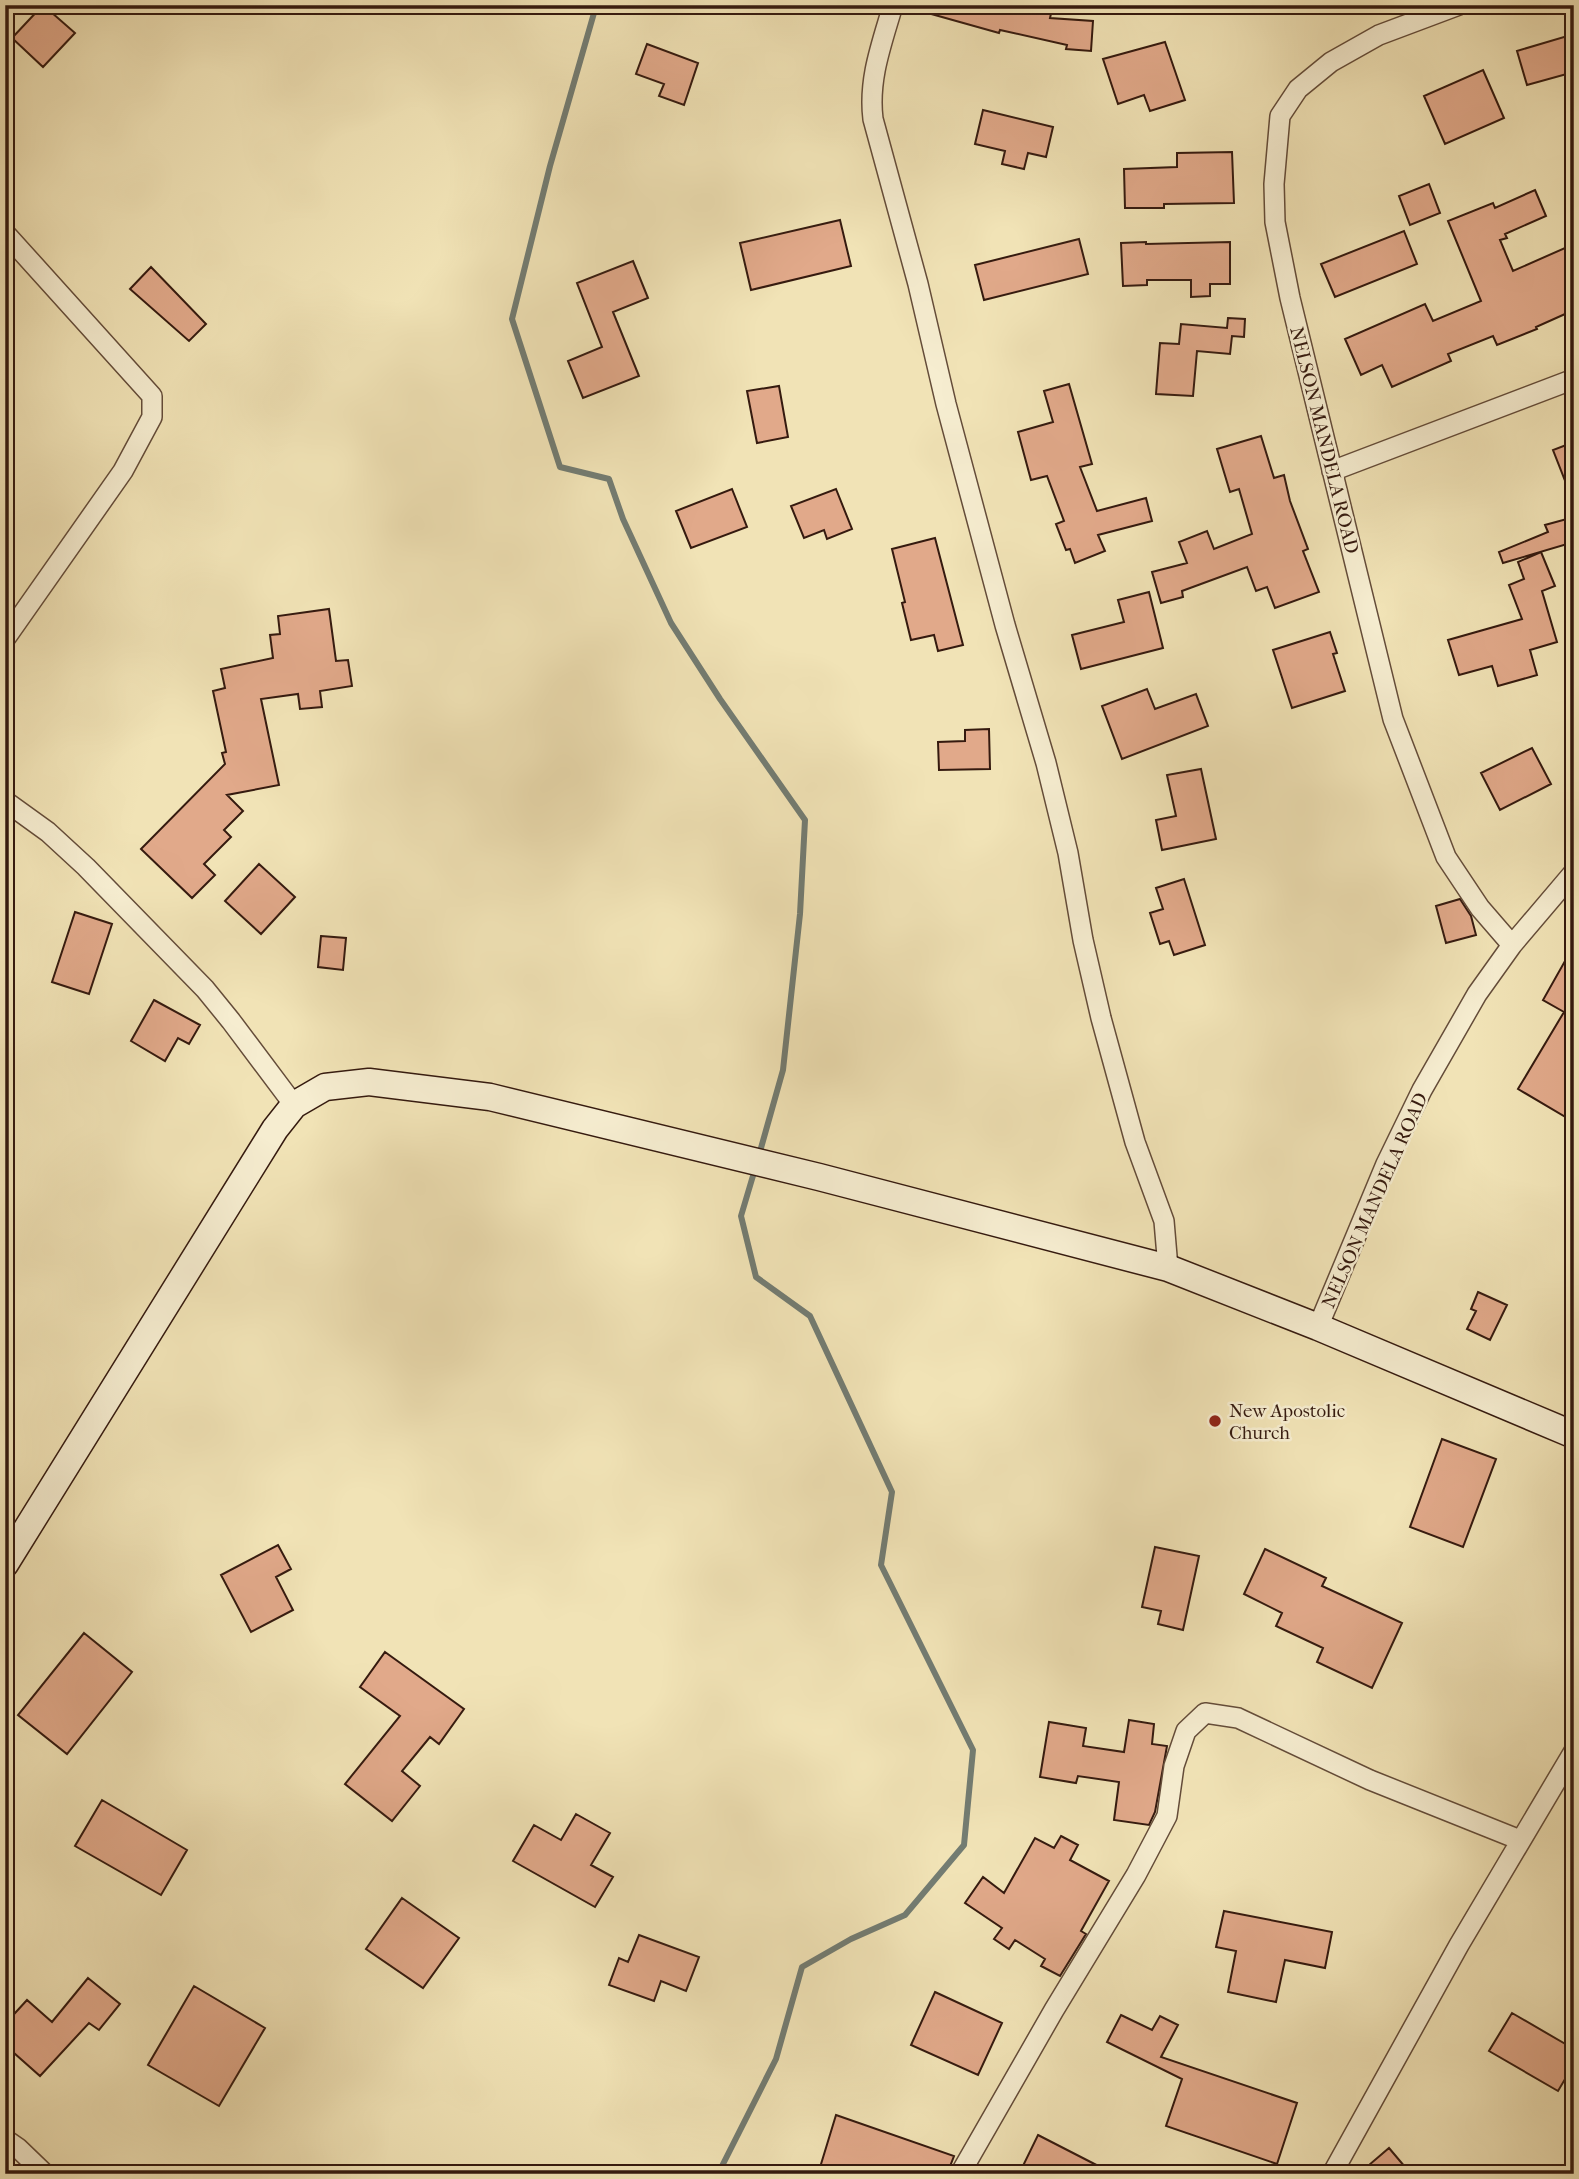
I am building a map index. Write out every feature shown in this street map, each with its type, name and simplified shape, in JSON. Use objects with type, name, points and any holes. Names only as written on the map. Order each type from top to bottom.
[{"type":"street","points":[[892,5],[870,97],[873,119],[1005,625],[1049,776],[1068,853],[1083,940],[1101,1018],[1135,1142],[1164,1221],[1168,1268]]},
{"type":"street","name":"NELSON MANDELA ROAD","points":[[1459,5],[1380,35],[1331,62],[1298,89],[1280,116],[1274,184],[1275,222],[1290,298],[1393,719],[1446,857],[1480,908],[1512,945]]},
{"type":"street","points":[[5,233],[152,396],[152,417],[123,471],[5,639]]},
{"type":"street","points":[[1332,471],[1574,379]]},
{"type":"street","points":[[5,801],[48,832],[86,867],[205,989],[294,1105]]},
{"type":"street","name":"NELSON MANDELA ROAD","points":[[1574,872],[1512,945],[1477,994],[1422,1090],[1377,1185],[1318,1327],[1574,1435]]},
{"type":"street","points":[[5,1564],[275,1129],[294,1105],[325,1087],[369,1082],[490,1097],[820,1177],[1168,1268],[1318,1327]]},
{"type":"street","points":[[960,2174],[984,2128],[1136,1875],[1167,1816],[1174,1766],[1186,1731],[1205,1713],[1238,1718],[1370,1780],[1520,1840]]},
{"type":"street","points":[[1332,2174],[1520,1840],[1574,1751]]},
{"type":"street","points":[[5,2139],[45,2174]]},
{"type":"building","points":[[43,5],[75,33],[43,67],[12,38]]},
{"type":"building","points":[[918,5],[1004,5],[1023,10],[1024,5],[1053,5],[1050,18],[1093,21],[1091,51],[1066,49],[1067,45],[1000,30],[999,33],[917,10]]},
{"type":"building","points":[[1574,34],[1574,72],[1527,85],[1517,51]]},
{"type":"building","points":[[1165,42],[1185,100],[1150,111],[1144,95],[1118,104],[1103,59]]},
{"type":"building","points":[[647,44],[698,63],[684,105],[659,96],[664,84],[636,74]]},
{"type":"building","points":[[1483,70],[1504,118],[1445,144],[1424,96]]},
{"type":"building","points":[[983,110],[1053,127],[1046,157],[1028,153],[1024,169],[1002,164],[1005,151],[975,144]]},
{"type":"building","points":[[1232,152],[1234,203],[1164,204],[1164,208],[1125,208],[1124,169],[1177,167],[1177,153]]},
{"type":"building","points":[[1429,184],[1440,213],[1410,225],[1399,196]]},
{"type":"building","points":[[1535,190],[1546,216],[1505,234],[1507,238],[1500,240],[1513,271],[1574,244],[1574,310],[1497,345],[1493,336],[1448,354],[1451,361],[1392,387],[1382,365],[1361,375],[1345,339],[1425,304],[1433,321],[1481,301],[1448,221],[1493,203],[1495,208]]},
{"type":"building","points":[[840,220],[851,266],[751,290],[740,243]]},
{"type":"building","points":[[1404,231],[1417,264],[1335,297],[1321,264]]},
{"type":"building","points":[[1079,239],[1088,274],[984,300],[975,265]]},
{"type":"building","points":[[1230,242],[1230,284],[1210,284],[1210,296],[1191,297],[1191,280],[1147,280],[1147,285],[1123,286],[1121,243]]},
{"type":"building","points":[[633,261],[648,298],[613,312],[639,376],[583,398],[568,361],[602,347],[577,283]]},
{"type":"building","points":[[151,267],[206,324],[189,341],[130,289]]},
{"type":"building","points":[[1228,318],[1245,319],[1244,337],[1232,336],[1230,354],[1197,351],[1193,396],[1156,394],[1160,343],[1179,344],[1181,324],[1227,328]]},
{"type":"building","points":[[1069,384],[1092,464],[1080,467],[1097,511],[1146,498],[1152,521],[1098,535],[1105,551],[1075,563],[1070,549],[1066,550],[1056,524],[1064,521],[1047,476],[1031,480],[1018,432],[1053,422],[1044,391]]},
{"type":"building","points":[[779,386],[788,437],[757,443],[747,391]]},
{"type":"building","points":[[1261,436],[1274,478],[1284,475],[1290,501],[1308,549],[1303,551],[1319,592],[1275,608],[1267,587],[1256,591],[1247,567],[1182,591],[1183,597],[1161,603],[1152,572],[1187,563],[1179,542],[1207,531],[1214,549],[1252,534],[1239,489],[1230,492],[1217,449]]},
{"type":"building","points":[[1574,442],[1574,501],[1573,501],[1553,450]]},
{"type":"building","points":[[732,489],[747,527],[691,548],[676,511]]},
{"type":"building","points":[[836,489],[852,529],[827,539],[824,530],[804,538],[791,506]]},
{"type":"building","points":[[1574,517],[1574,542],[1503,563],[1499,552],[1548,532],[1545,525]]},
{"type":"building","points":[[935,538],[963,645],[938,651],[934,635],[911,640],[892,549]]},
{"type":"building","points":[[1541,552],[1555,586],[1542,591],[1557,642],[1530,650],[1537,675],[1498,686],[1492,666],[1459,675],[1448,640],[1522,619],[1509,585],[1524,579],[1518,562]]},
{"type":"building","points":[[1149,592],[1163,648],[1081,669],[1072,635],[1124,622],[1118,600]]},
{"type":"building","points":[[329,609],[336,661],[348,660],[352,686],[320,691],[322,707],[300,709],[298,694],[261,699],[279,785],[227,795],[243,811],[224,830],[231,837],[204,864],[215,875],[192,898],[141,849],[225,764],[222,753],[226,752],[213,691],[225,688],[221,669],[273,658],[270,635],[280,634],[278,616]]},
{"type":"building","points":[[1330,632],[1337,653],[1333,654],[1345,691],[1292,708],[1273,650]]},
{"type":"building","points":[[1147,689],[1155,709],[1196,694],[1208,726],[1122,759],[1102,706]]},
{"type":"building","points":[[989,729],[990,769],[939,770],[938,742],[965,741],[965,730]]},
{"type":"building","points":[[1532,748],[1551,784],[1500,810],[1481,773]]},
{"type":"building","points":[[1201,769],[1216,839],[1162,850],[1156,820],[1176,816],[1167,775]]},
{"type":"building","points":[[259,864],[295,897],[261,934],[225,901]]},
{"type":"building","points":[[1184,879],[1205,945],[1174,955],[1169,941],[1160,944],[1150,913],[1163,909],[1156,888]]},
{"type":"building","points":[[1460,899],[1471,916],[1476,935],[1446,943],[1436,906]]},
{"type":"building","points":[[75,912],[112,924],[89,994],[52,982]]},
{"type":"building","points":[[321,936],[346,938],[343,970],[318,967]]},
{"type":"building","points":[[1574,945],[1574,1122],[1518,1089],[1564,1012],[1543,1000]]},
{"type":"building","points":[[154,1000],[200,1025],[189,1044],[178,1038],[165,1061],[131,1041]]},
{"type":"building","points":[[1478,1292],[1507,1305],[1490,1340],[1467,1329],[1476,1311],[1471,1309]]},
{"type":"building","points":[[1442,1439],[1496,1459],[1463,1547],[1410,1527]]},
{"type":"building","points":[[278,1545],[291,1569],[276,1577],[293,1610],[251,1632],[221,1575]]},
{"type":"building","points":[[1155,1547],[1199,1556],[1183,1630],[1158,1624],[1161,1611],[1142,1607]]},
{"type":"building","points":[[1265,1549],[1326,1578],[1322,1586],[1402,1623],[1372,1688],[1317,1662],[1323,1648],[1276,1626],[1282,1613],[1244,1594]]},
{"type":"building","points":[[84,1633],[132,1672],[67,1754],[18,1715]]},
{"type":"building","points":[[385,1652],[464,1709],[439,1744],[430,1737],[402,1771],[420,1786],[392,1821],[345,1784],[400,1716],[360,1687]]},
{"type":"building","points":[[1129,1720],[1154,1724],[1152,1744],[1167,1746],[1155,1812],[1149,1825],[1114,1820],[1119,1782],[1078,1776],[1076,1783],[1040,1777],[1049,1722],[1086,1728],[1083,1746],[1124,1752]]},
{"type":"building","points":[[102,1800],[187,1850],[161,1895],[75,1846]]},
{"type":"building","points":[[576,1814],[610,1833],[591,1865],[613,1877],[595,1907],[513,1861],[534,1825],[561,1840]]},
{"type":"building","points":[[1061,1836],[1078,1845],[1070,1860],[1109,1881],[1081,1931],[1086,1934],[1060,1976],[1041,1966],[1045,1959],[1015,1940],[1009,1949],[994,1939],[1002,1928],[965,1903],[983,1877],[1004,1893],[1035,1838],[1054,1848]]},
{"type":"building","points":[[402,1898],[459,1938],[423,1988],[366,1949]]},
{"type":"building","points":[[1224,1911],[1332,1932],[1325,1968],[1285,1960],[1276,2002],[1228,1992],[1236,1951],[1216,1947]]},
{"type":"building","points":[[639,1935],[699,1957],[686,1991],[661,1981],[654,2001],[609,1985],[619,1958],[628,1962]]},
{"type":"building","points":[[88,1978],[120,2004],[99,2030],[89,2023],[40,2076],[5,2045],[5,2024],[27,2000],[52,2022]]},
{"type":"building","points":[[194,1986],[265,2028],[219,2106],[148,2065]]},
{"type":"building","points":[[935,1992],[1002,2023],[978,2075],[911,2045]]},
{"type":"building","points":[[1512,2013],[1574,2049],[1574,2064],[1558,2091],[1489,2051]]},
{"type":"building","points":[[1121,2015],[1152,2030],[1160,2016],[1178,2025],[1161,2057],[1297,2103],[1277,2164],[1166,2126],[1182,2079],[1107,2042]]},
{"type":"building","points":[[836,2115],[954,2156],[947,2174],[818,2174]]},
{"type":"building","points":[[1038,2135],[1114,2174],[1019,2174]]},
{"type":"building","points":[[1389,2148],[1411,2174],[1377,2174],[1369,2165]]},
{"type":"waterway","points":[[593,5],[594,13],[550,166],[512,319],[560,467],[609,479],[623,519],[671,623],[720,699],[805,820],[800,914],[783,1070],[759,1155]]},
{"type":"waterway","points":[[718,2174],[776,2059],[802,1967],[851,1939],[905,1915],[964,1845],[973,1750],[881,1565],[892,1492],[810,1316],[756,1277],[741,1216],[755,1169]]},
{"type":"place","name":"New Apostolic Church","points":[[1215,1421]]}]
